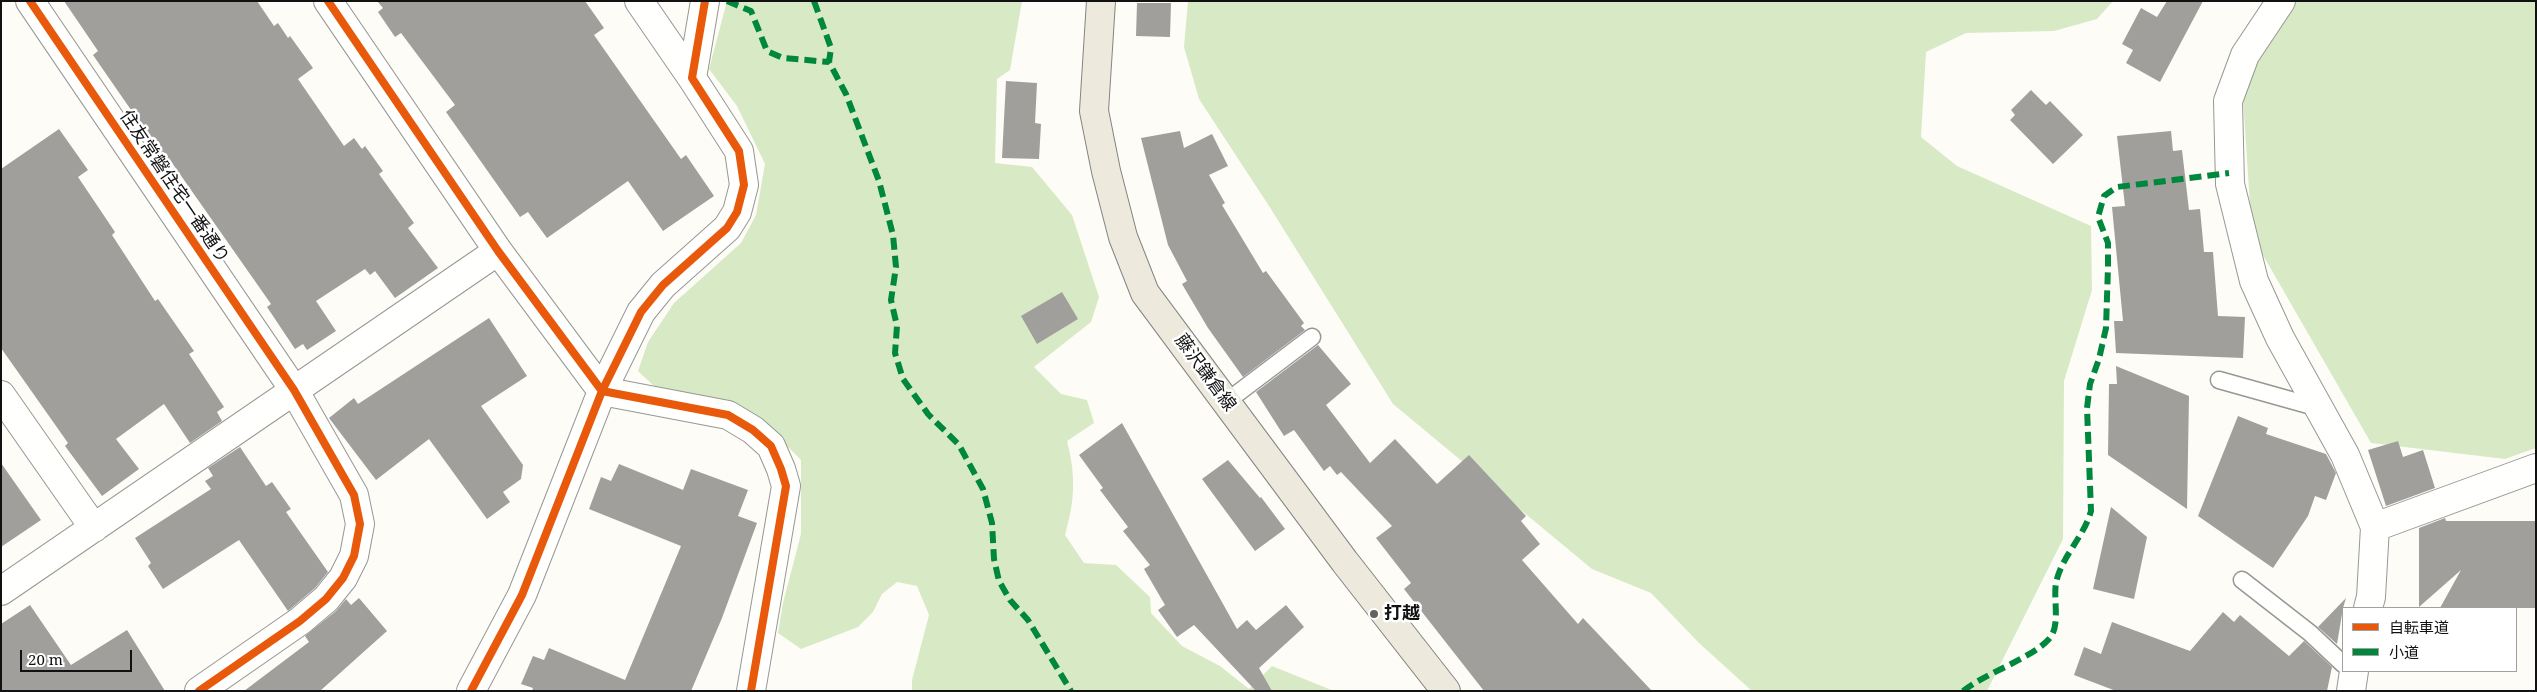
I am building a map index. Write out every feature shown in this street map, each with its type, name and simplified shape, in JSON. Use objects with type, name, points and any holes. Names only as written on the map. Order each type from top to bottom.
[{"type":"main road","name":"藤沢鎌倉線","points":[[1101,1],[1094,111],[1122,237],[1145,293],[1346,562],[1446,691]]},
{"type":"street","name":"住友常磐住宅一番通り","points":[[30,1],[294,390],[354,495],[360,524],[354,556],[343,578],[326,599],[300,621],[200,691]]},
{"type":"street","points":[[328,1],[498,251],[602,391],[728,415],[753,430],[771,446],[786,486],[751,691]]},
{"type":"street","points":[[471,691],[522,596],[602,391],[641,312],[663,284],[727,228],[736,212],[744,185],[739,151],[639,1]]},
{"type":"street","points":[[692,78],[704,1]]},
{"type":"street","points":[[2280,1],[2244,55],[2228,102],[2230,184],[2254,282],[2280,338],[2345,455],[2375,527],[2371,597],[2368,607]]},
{"type":"street","points":[[1,591],[498,251]]},
{"type":"street","points":[[1,395],[94,528]]},
{"type":"street","points":[[2375,527],[2536,468]]},
{"type":"lane","points":[[1226,402],[1312,337]]},
{"type":"lane","points":[[2219,380],[2319,408]]},
{"type":"lane","points":[[2242,580],[2310,633],[2342,666]]},
{"type":"green space","points":[[727,1],[1022,1],[1010,70],[997,79],[995,163],[1032,167],[1072,215],[1099,297],[1091,322],[1034,367],[1061,394],[1087,400],[1094,423],[1067,441],[1072,466],[1073,488],[1071,510],[1065,535],[1084,563],[1116,565],[1150,597],[1151,613],[1182,646],[1220,666],[1249,689],[1272,666],[1334,691],[912,691],[912,680],[929,615],[917,586],[897,582],[882,594],[873,612],[858,627],[801,649],[778,633],[783,603],[801,534],[801,460],[759,418],[655,387],[638,371],[648,342],[674,303],[741,243],[756,215],[765,164],[737,106],[709,69]]},
{"type":"green space","points":[[1188,1],[2113,1],[2097,19],[2054,31],[1966,33],[1926,52],[1921,137],[1957,166],[2091,226],[2092,290],[2064,381],[2063,539],[1987,691],[1752,691],[1699,643],[1651,593],[1592,569],[1393,404],[1269,206],[1199,99],[1184,47]]},
{"type":"green space","points":[[2279,1],[2536,1],[2536,448],[2505,459],[2371,443],[2252,236],[2243,98]]},
{"type":"building","points":[[64,1],[257,1],[274,26],[278,23],[313,68],[298,79],[344,146],[354,138],[362,149],[365,146],[383,171],[379,174],[414,223],[408,228],[438,268],[395,298],[375,271],[370,275],[365,269],[316,301],[336,331],[307,350],[303,344],[295,349],[267,307],[271,304],[170,160],[167,162],[93,55],[98,51]]},
{"type":"building","points":[[377,1],[585,1],[604,28],[594,35],[681,159],[686,155],[714,196],[663,231],[628,181],[547,238],[528,212],[520,217],[446,112],[455,105],[401,33],[395,37],[378,12],[383,8]]},
{"type":"building","points":[[2167,1],[2203,1],[2160,82],[2126,63],[2133,50],[2122,44],[2141,8],[2157,17]]},
{"type":"building","points":[[1137,3],[1171,3],[1170,37],[1136,36]]},
{"type":"building","points":[[1006,81],[1037,83],[1035,123],[1041,124],[1039,159],[1002,158]]},
{"type":"building","points":[[2031,90],[2046,105],[2050,101],[2083,135],[2053,164],[2010,120],[2015,115],[2011,110]]},
{"type":"building","points":[[59,129],[88,170],[78,177],[115,232],[112,235],[155,301],[158,299],[194,351],[189,354],[224,407],[217,412],[222,421],[190,443],[164,404],[116,439],[139,469],[102,496],[65,446],[68,443],[1,348],[1,169]]},
{"type":"building","points":[[1180,131],[1184,148],[1212,134],[1228,166],[1209,175],[1225,203],[1222,205],[1263,273],[1266,271],[1304,323],[1301,326],[1305,330],[1243,377],[1208,328],[1182,284],[1187,281],[1168,245],[1141,138]]},
{"type":"building","points":[[2171,131],[2173,151],[2182,150],[2189,210],[2200,209],[2204,252],[2213,252],[2218,316],[2245,317],[2243,358],[2116,353],[2114,321],[2123,321],[2112,207],[2125,206],[2117,136]]},
{"type":"building","points":[[1062,292],[1078,319],[1037,344],[1021,316]]},
{"type":"building","points":[[489,318],[527,376],[481,406],[523,465],[521,479],[503,492],[510,502],[487,519],[429,439],[376,480],[329,418],[354,398],[358,404]]},
{"type":"building","points":[[1318,345],[1351,384],[1326,405],[1370,463],[1395,439],[1437,484],[1469,455],[1526,516],[1521,521],[1540,544],[1522,560],[1578,624],[1583,618],[1652,691],[1484,691],[1404,589],[1411,583],[1376,538],[1392,526],[1341,472],[1337,475],[1330,466],[1324,471],[1294,430],[1284,436],[1256,392]]},
{"type":"building","points":[[2116,366],[2189,396],[2187,509],[2108,455],[2109,384],[2117,384]]},
{"type":"building","points":[[2238,416],[2268,428],[2266,434],[2326,454],[2336,473],[2326,500],[2315,496],[2308,516],[2273,568],[2198,516]]},
{"type":"building","points":[[1122,423],[1237,629],[1247,620],[1256,630],[1286,605],[1304,627],[1259,668],[1272,691],[1256,691],[1194,625],[1177,637],[1158,610],[1165,605],[1144,569],[1150,565],[1123,531],[1128,527],[1100,490],[1103,488],[1079,455]]},
{"type":"building","points":[[2398,441],[2403,457],[2423,450],[2435,488],[2386,506],[2368,450]]},
{"type":"building","points":[[240,447],[266,486],[272,482],[291,509],[286,512],[328,572],[315,588],[288,611],[239,540],[163,589],[148,566],[151,563],[135,538],[211,489],[205,481],[213,476],[208,468]]},
{"type":"building","points":[[1228,460],[1261,497],[1285,529],[1255,551],[1202,479]]},
{"type":"building","points":[[1,463],[41,520],[1,547]]},
{"type":"building","points":[[619,464],[683,490],[691,469],[748,490],[738,516],[757,523],[722,618],[691,691],[532,691],[533,688],[521,684],[533,656],[544,660],[549,648],[625,680],[681,546],[589,509],[601,477],[611,481]]},
{"type":"building","points":[[2111,507],[2147,537],[2134,599],[2093,589]]},
{"type":"building","points":[[2445,518],[2446,521],[2536,521],[2535,608],[2441,607],[2461,570],[2419,607],[2419,528]]},
{"type":"building","points":[[359,598],[387,631],[320,691],[244,691],[309,642],[305,636],[336,611],[346,599],[351,605]]},
{"type":"building","points":[[2346,598],[2342,607],[2337,644],[2318,627]]},
{"type":"building","points":[[30,605],[71,665],[127,630],[165,691],[1,691],[1,624]]},
{"type":"building","points":[[2223,612],[2234,622],[2240,615],[2289,656],[2304,641],[2332,667],[2327,691],[2116,691],[2074,675],[2084,647],[2101,654],[2112,622],[2190,651]]},
{"type":"marked path","points":[[727,1],[751,11],[767,51],[783,58],[829,62]]},
{"type":"marked path","points":[[814,1],[831,48],[829,62],[846,94],[879,181],[893,235],[896,267],[891,300],[897,326],[895,353],[903,379],[928,414],[959,445],[983,489],[992,523],[994,559],[999,581],[1010,600],[1028,620],[1071,691]]},
{"type":"marked path","points":[[1963,691],[2032,653],[2053,634],[2056,620],[2056,583],[2063,564],[2083,530],[2091,511],[2087,408],[2090,384],[2099,359],[2106,328],[2108,243],[2098,217],[2104,196],[2117,187],[2229,173]]},
{"type":"cycle path","points":[[30,1],[294,390],[354,495],[360,524],[354,556],[343,578],[326,599],[300,621],[199,691]]},
{"type":"cycle path","points":[[328,1],[498,251],[602,391],[728,415],[753,430],[771,446],[786,486],[751,691]]},
{"type":"cycle path","points":[[471,691],[522,595],[602,391],[641,312],[663,285],[727,228],[737,212],[744,185],[739,151],[692,78],[705,1]]},
{"type":"place","name":"打越","points":[[1374,614]]}]
